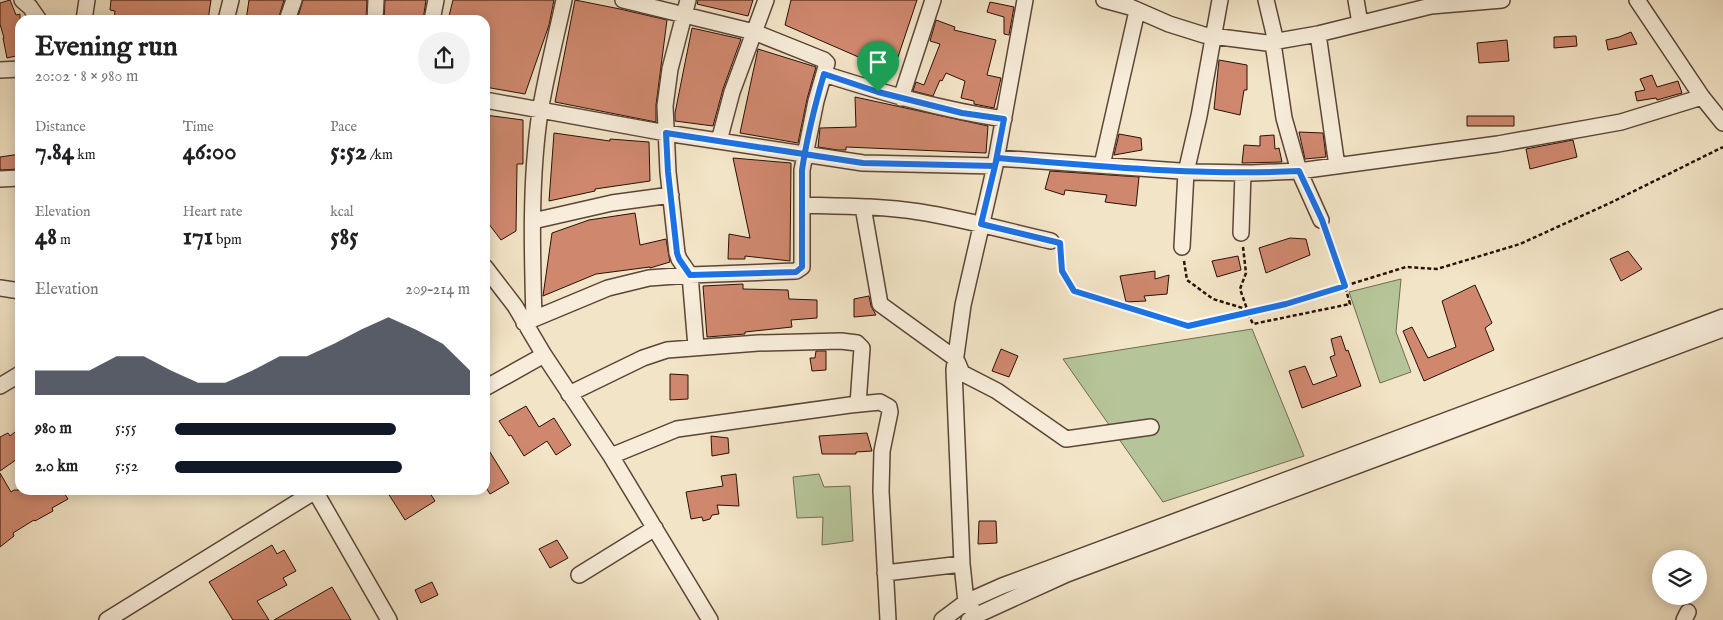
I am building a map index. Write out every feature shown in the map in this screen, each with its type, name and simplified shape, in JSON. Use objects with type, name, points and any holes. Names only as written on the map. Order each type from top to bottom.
[{"type":"street","points":[[85,15],[87,0]]},
{"type":"street","points":[[227,15],[231,0]]},
{"type":"street","points":[[289,15],[294,0]]},
{"type":"street","points":[[375,15],[376,0]]},
{"type":"street","points":[[433,15],[436,0]]},
{"type":"street","points":[[529,321],[534,221],[534,163],[540,111],[564,0]]},
{"type":"street","points":[[529,321],[608,288],[649,278],[796,272],[800,270],[802,264],[802,170],[816,101],[827,63],[824,60],[754,32],[687,7],[623,0]]},
{"type":"street","points":[[719,141],[732,92],[766,0]]},
{"type":"street","points":[[901,98],[933,0]]},
{"type":"street","points":[[1026,0],[996,162],[963,305],[954,370],[962,564],[966,602],[973,617],[1067,574],[1723,328]]},
{"type":"street","points":[[1104,0],[1133,6],[1169,24],[1204,35],[1267,43],[1318,34],[1431,6],[1502,0]]},
{"type":"street","points":[[1182,247],[1186,172],[1200,116],[1220,0]]},
{"type":"street","points":[[1266,0],[1275,42],[1284,118],[1299,171],[1322,220]]},
{"type":"street","points":[[1356,0],[1360,23]]},
{"type":"street","points":[[1637,0],[1702,96],[1723,123]]},
{"type":"street","points":[[27,2],[36,15]]},
{"type":"street","points":[[1102,165],[1133,6]]},
{"type":"street","points":[[687,7],[670,69],[665,106],[677,253],[690,275],[696,347]]},
{"type":"street","points":[[1318,34],[1337,166]]},
{"type":"street","points":[[0,70],[15,69]]},
{"type":"street","points":[[824,74],[901,98],[962,113],[1004,119]]},
{"type":"street","points":[[490,101],[666,133],[863,163],[996,162],[1102,165],[1186,172],[1243,173],[1299,171],[1498,144],[1620,122],[1702,96]]},
{"type":"street","points":[[1242,233],[1243,173]]},
{"type":"street","points":[[0,179],[15,178]]},
{"type":"street","points":[[534,221],[612,203],[671,195]]},
{"type":"street","points":[[802,205],[863,207],[919,212],[981,224],[1051,241]]},
{"type":"street","points":[[863,207],[880,304],[956,360],[962,373],[997,391],[1066,439],[1151,427]]},
{"type":"street","points":[[490,274],[529,321],[544,355],[611,456],[710,620]]},
{"type":"street","points":[[0,288],[15,290]]},
{"type":"street","points":[[942,620],[966,602],[1002,586],[1723,317]]},
{"type":"street","points":[[570,394],[643,358],[667,350],[758,343],[841,341],[857,343],[862,348],[858,404]]},
{"type":"street","points":[[490,385],[544,355]]},
{"type":"street","points":[[0,386],[15,377]]},
{"type":"street","points":[[611,456],[677,429],[858,404],[880,402],[889,407],[890,412],[882,451],[880,492],[888,620]]},
{"type":"street","points":[[107,620],[308,495]]},
{"type":"street","points":[[319,495],[389,620]]},
{"type":"street","points":[[579,575],[655,528]]},
{"type":"street","points":[[885,573],[962,564]]},
{"type":"path","points":[[1051,241],[1060,243],[1062,271],[1074,291],[1188,326],[1286,304],[1406,267],[1437,269],[1520,244],[1610,203],[1723,147]]},
{"type":"path","points":[[1242,233],[1246,273],[1240,289],[1253,324],[1350,304],[1322,220]]},
{"type":"path","points":[[1182,247],[1187,280],[1213,299],[1246,309],[1248,313]]},
{"type":"green space","points":[[1401,279],[1396,332],[1411,372],[1380,383],[1349,292]]},
{"type":"green space","points":[[1252,329],[1304,456],[1163,502],[1063,359]]},
{"type":"green space","points":[[819,474],[824,487],[850,486],[853,541],[822,545],[823,517],[797,518],[793,477]]},
{"type":"building","points":[[10,0],[16,15],[15,56],[7,58],[0,24],[0,3]]},
{"type":"building","points":[[111,0],[211,0],[209,15],[115,15],[115,11],[110,10]]},
{"type":"building","points":[[249,0],[284,0],[280,15],[247,15]]},
{"type":"building","points":[[303,0],[367,0],[366,15],[298,15]]},
{"type":"building","points":[[385,0],[426,0],[424,15],[384,15]]},
{"type":"building","points":[[453,0],[554,0],[549,25],[525,94],[490,88],[490,15],[449,15]]},
{"type":"building","points":[[575,0],[667,20],[656,105],[656,122],[555,102]]},
{"type":"building","points":[[698,0],[753,0],[748,16],[697,4]]},
{"type":"building","points":[[791,0],[917,0],[893,72],[785,25]]},
{"type":"building","points":[[990,2],[1014,7],[1009,35],[1004,34],[1004,17],[987,12]]},
{"type":"building","points":[[936,20],[955,27],[954,30],[996,40],[987,75],[1001,78],[994,108],[974,104],[974,101],[961,98],[965,81],[946,73],[942,81],[940,80],[933,96],[913,91],[916,82],[924,85],[940,44],[930,41]]},
{"type":"building","points":[[692,28],[741,39],[723,89],[713,126],[675,121]]},
{"type":"building","points":[[1631,32],[1637,44],[1608,50],[1606,40]]},
{"type":"building","points":[[1576,36],[1577,46],[1554,48],[1554,37]]},
{"type":"building","points":[[1507,40],[1509,61],[1479,63],[1477,43]]},
{"type":"building","points":[[758,49],[816,67],[798,143],[740,133]]},
{"type":"building","points":[[1219,60],[1247,65],[1247,90],[1244,90],[1240,115],[1214,109]]},
{"type":"building","points":[[1652,75],[1657,87],[1678,81],[1682,93],[1657,100],[1656,98],[1637,101],[1635,92],[1645,90],[1640,79]]},
{"type":"building","points":[[855,97],[988,126],[986,153],[846,147],[846,150],[838,150],[818,147],[820,128],[856,127]]},
{"type":"building","points":[[490,116],[523,120],[523,164],[517,164],[516,231],[501,240],[490,226]]},
{"type":"building","points":[[1467,116],[1514,116],[1514,126],[1467,126]]},
{"type":"building","points":[[1299,132],[1323,133],[1326,157],[1305,159]]},
{"type":"building","points":[[554,133],[610,141],[610,139],[649,142],[650,181],[595,189],[595,191],[549,201]]},
{"type":"building","points":[[1119,134],[1141,138],[1142,150],[1114,155]]},
{"type":"building","points":[[1274,135],[1275,149],[1279,148],[1282,162],[1242,163],[1244,145],[1260,146],[1260,136]]},
{"type":"building","points":[[1573,140],[1577,157],[1530,169],[1526,149]]},
{"type":"building","points":[[15,155],[15,169],[0,170],[0,157]]},
{"type":"building","points":[[733,158],[791,163],[790,261],[745,256],[745,259],[728,259],[729,234],[750,238]]},
{"type":"building","points":[[1050,171],[1139,177],[1136,206],[1105,202],[1107,195],[1065,190],[1064,195],[1045,189]]},
{"type":"building","points":[[635,213],[640,245],[666,239],[670,262],[650,268],[596,274],[543,296],[552,233],[589,220]]},
{"type":"building","points":[[1290,238],[1306,239],[1310,255],[1266,273],[1259,248]]},
{"type":"building","points":[[1628,251],[1642,269],[1621,281],[1610,259]]},
{"type":"building","points":[[1238,256],[1241,270],[1217,277],[1212,261]]},
{"type":"building","points":[[1155,271],[1155,279],[1169,275],[1167,294],[1144,296],[1146,301],[1126,302],[1120,276]]},
{"type":"building","points":[[743,284],[743,289],[788,290],[789,299],[817,300],[817,318],[791,320],[792,327],[707,337],[703,286]]},
{"type":"building","points":[[1475,285],[1492,323],[1485,328],[1494,350],[1424,381],[1403,331],[1412,327],[1428,358],[1456,347],[1442,301]]},
{"type":"building","points":[[869,296],[871,306],[876,315],[854,317],[854,299]]},
{"type":"building","points":[[1341,336],[1361,386],[1302,408],[1289,371],[1305,366],[1313,385],[1337,376],[1330,357],[1335,355],[1331,339]]},
{"type":"building","points":[[1001,349],[1018,356],[1009,377],[992,371]]},
{"type":"building","points":[[816,351],[826,351],[826,370],[812,371],[810,358],[815,358]]},
{"type":"building","points":[[670,374],[688,375],[688,399],[670,400]]},
{"type":"building","points":[[526,406],[539,427],[554,418],[571,445],[556,455],[547,441],[524,456],[511,435],[509,436],[499,421]]},
{"type":"building","points":[[15,432],[15,460],[0,471],[0,437],[8,433],[10,436]]},
{"type":"building","points":[[867,433],[872,451],[856,452],[856,454],[822,454],[819,436]]},
{"type":"building","points":[[711,436],[728,438],[729,453],[712,456]]},
{"type":"building","points":[[490,452],[509,483],[490,494]]},
{"type":"building","points":[[0,473],[11,492],[15,490],[15,495],[65,495],[68,499],[52,508],[53,511],[13,533],[14,536],[0,547]]},
{"type":"building","points":[[736,474],[739,506],[717,505],[719,514],[712,515],[710,519],[703,521],[702,517],[691,519],[686,492],[723,486],[721,476]]},
{"type":"building","points":[[389,495],[431,495],[435,501],[405,520]]},
{"type":"building","points":[[979,521],[996,521],[997,543],[978,544]]},
{"type":"building","points":[[557,540],[568,558],[550,568],[539,549]]},
{"type":"building","points":[[272,545],[277,554],[284,550],[296,571],[283,578],[287,585],[257,601],[269,620],[233,620],[209,582]]},
{"type":"building","points":[[432,582],[438,595],[421,603],[415,590]]},
{"type":"building","points":[[332,587],[351,620],[274,620]]},
{"type":"route","points":[[878,92],[824,74],[816,101],[804,155],[802,170],[802,267],[800,270],[796,272],[690,275],[677,253],[668,172],[666,133],[804,155],[863,163],[995,166],[997,158],[1194,172],[1251,173],[1299,171],[1322,220],[1345,286],[1286,304],[1188,326],[1074,291],[1062,271],[1060,243],[981,224],[995,166],[1004,119],[962,113],[878,92]]}]
